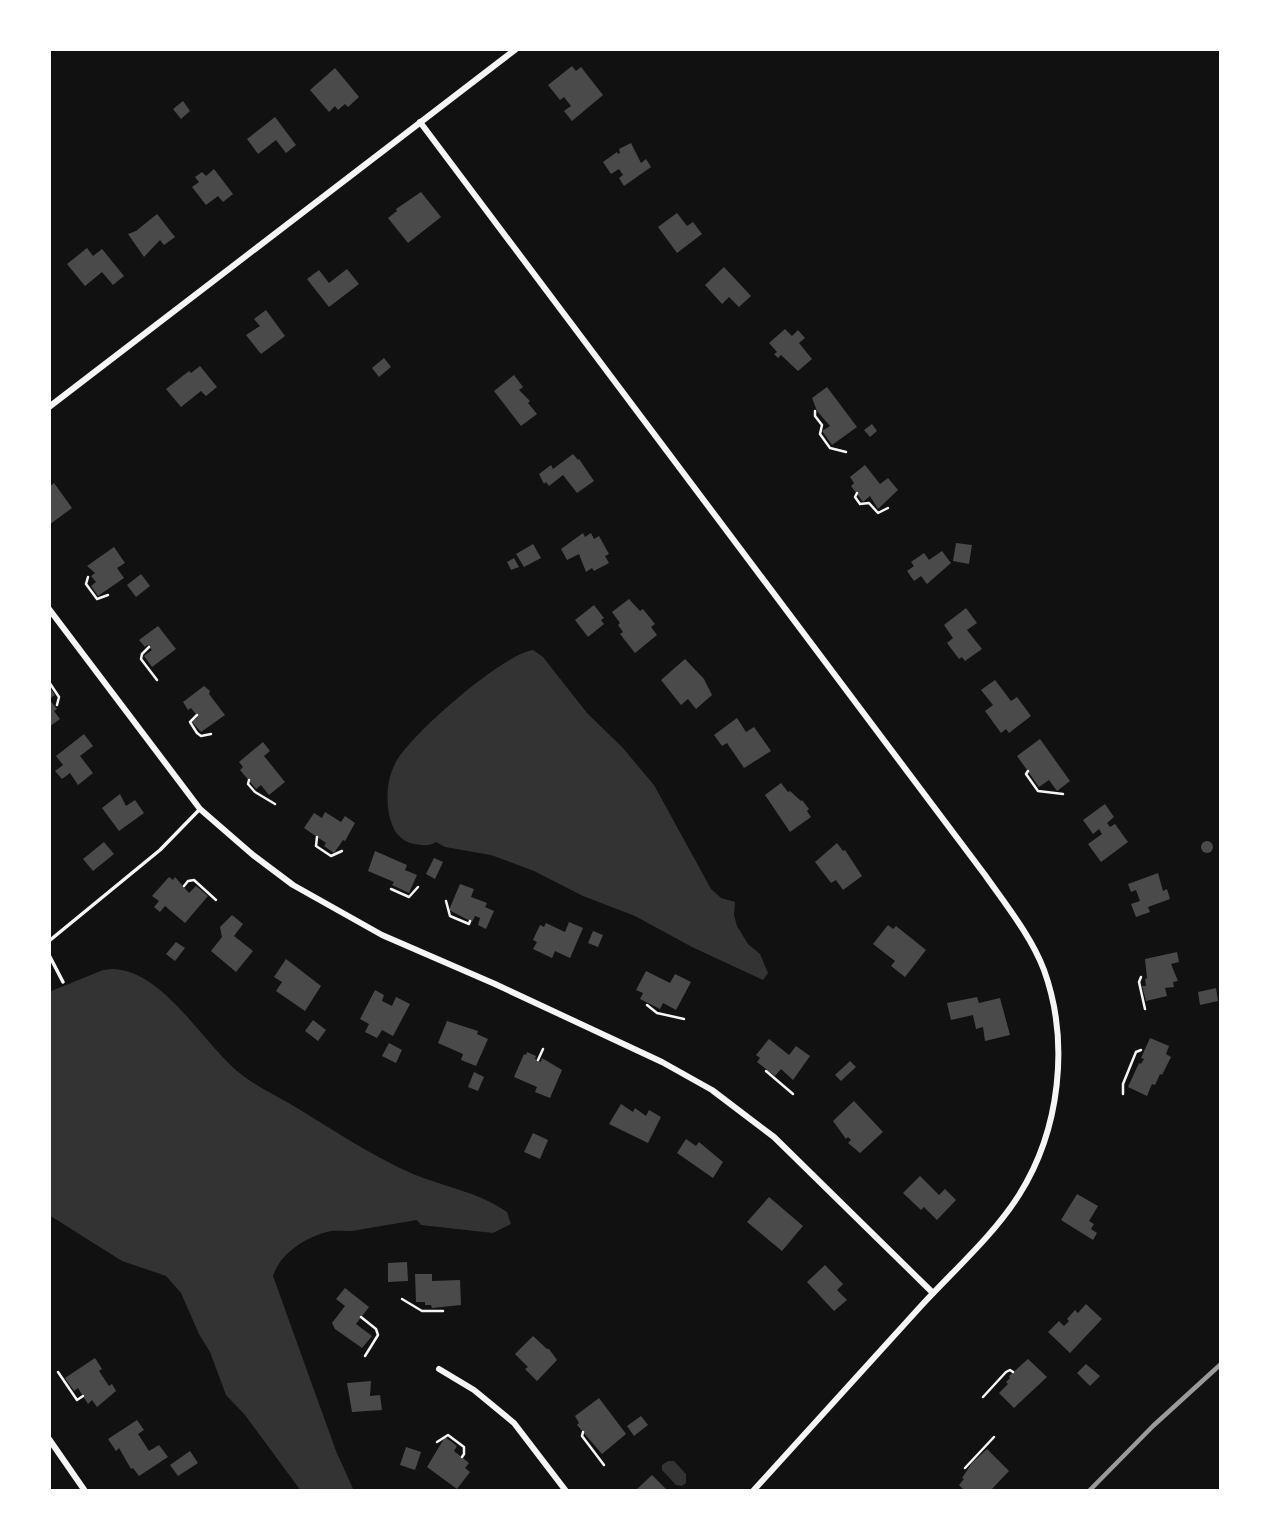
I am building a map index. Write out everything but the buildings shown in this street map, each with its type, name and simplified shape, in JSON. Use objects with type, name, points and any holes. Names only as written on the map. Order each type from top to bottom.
[{"type":"street","points":[[49,407],[516,49]]},
{"type":"street","points":[[420,122],[1016,919],[1044,970],[1056,1023],[1058,1078],[1046,1134],[1020,1194],[981,1241],[754,1491]]},
{"type":"street","points":[[49,609],[200,809],[274,871],[341,914],[382,935],[653,1058],[727,1099],[774,1137],[933,1293]]},
{"type":"street","points":[[439,1369],[474,1390],[514,1423],[566,1491]]},
{"type":"street","points":[[49,1439],[85,1491]]},
{"type":"lane","points":[[49,941],[160,850],[200,809]]},
{"type":"lane","points":[[49,955],[63,982]]},
{"type":"path","points":[[815,411],[815,416],[822,425],[819,431],[830,448],[846,452]]},
{"type":"path","points":[[857,494],[855,497],[860,504],[869,503],[878,513],[888,508]]},
{"type":"path","points":[[88,577],[86,584],[97,599],[108,595]]},
{"type":"path","points":[[149,647],[141,659],[157,680]]},
{"type":"path","points":[[49,682],[59,697],[58,705]]},
{"type":"path","points":[[197,715],[190,722],[197,733],[201,736],[211,734]]},
{"type":"path","points":[[1028,771],[1026,774],[1038,791],[1063,794]]},
{"type":"path","points":[[249,780],[248,784],[255,792],[275,804]]},
{"type":"path","points":[[317,837],[316,846],[331,856],[342,851]]},
{"type":"path","points":[[184,886],[188,881],[194,880],[216,900]]},
{"type":"path","points":[[391,889],[409,897],[418,887]]},
{"type":"path","points":[[446,901],[448,914],[468,924],[470,921]]},
{"type":"path","points":[[1141,978],[1139,982],[1145,1009]]},
{"type":"path","points":[[647,1005],[657,1013],[684,1018]]},
{"type":"path","points":[[538,1060],[543,1049]]},
{"type":"path","points":[[1123,1094],[1127,1073],[1136,1052],[1141,1050]]},
{"type":"path","points":[[766,1070],[793,1094]]},
{"type":"path","points":[[402,1299],[422,1311],[443,1311]]},
{"type":"path","points":[[361,1317],[376,1329],[379,1335],[365,1356]]},
{"type":"path","points":[[58,1372],[77,1400],[83,1396]]},
{"type":"path","points":[[983,1397],[1006,1372],[1013,1372]]},
{"type":"path","points":[[583,1432],[582,1436],[604,1465]]},
{"type":"path","points":[[437,1442],[447,1435],[464,1447],[462,1457]]},
{"type":"path","points":[[965,1468],[993,1437]]},
{"type":"shaded area","points":[[533,650],[543,657],[587,713],[622,747],[654,785],[711,889],[721,898],[735,902],[737,926],[748,944],[760,954],[768,973],[763,980],[692,947],[635,916],[583,896],[534,871],[491,855],[445,847],[436,842],[427,845],[410,843],[396,832],[389,814],[388,788],[393,768],[405,749],[438,715],[480,680],[501,665]]},
{"type":"shaded area","points":[[103,970],[132,973],[150,982],[183,1012],[228,1062],[255,1084],[398,1167],[485,1199],[507,1212],[511,1224],[493,1233],[421,1225],[417,1220],[355,1231],[331,1231],[304,1241],[288,1253],[277,1268],[273,1276],[336,1451],[354,1491],[301,1491],[245,1415],[226,1395],[210,1352],[181,1293],[166,1276],[122,1261],[49,1215],[49,992]]},
{"type":"shaded area","points":[[674,1461],[686,1474],[686,1483],[682,1486],[676,1485],[662,1470],[662,1465]]},
{"type":"railway","points":[[1089,1491],[1153,1426],[1221,1364]]}]
